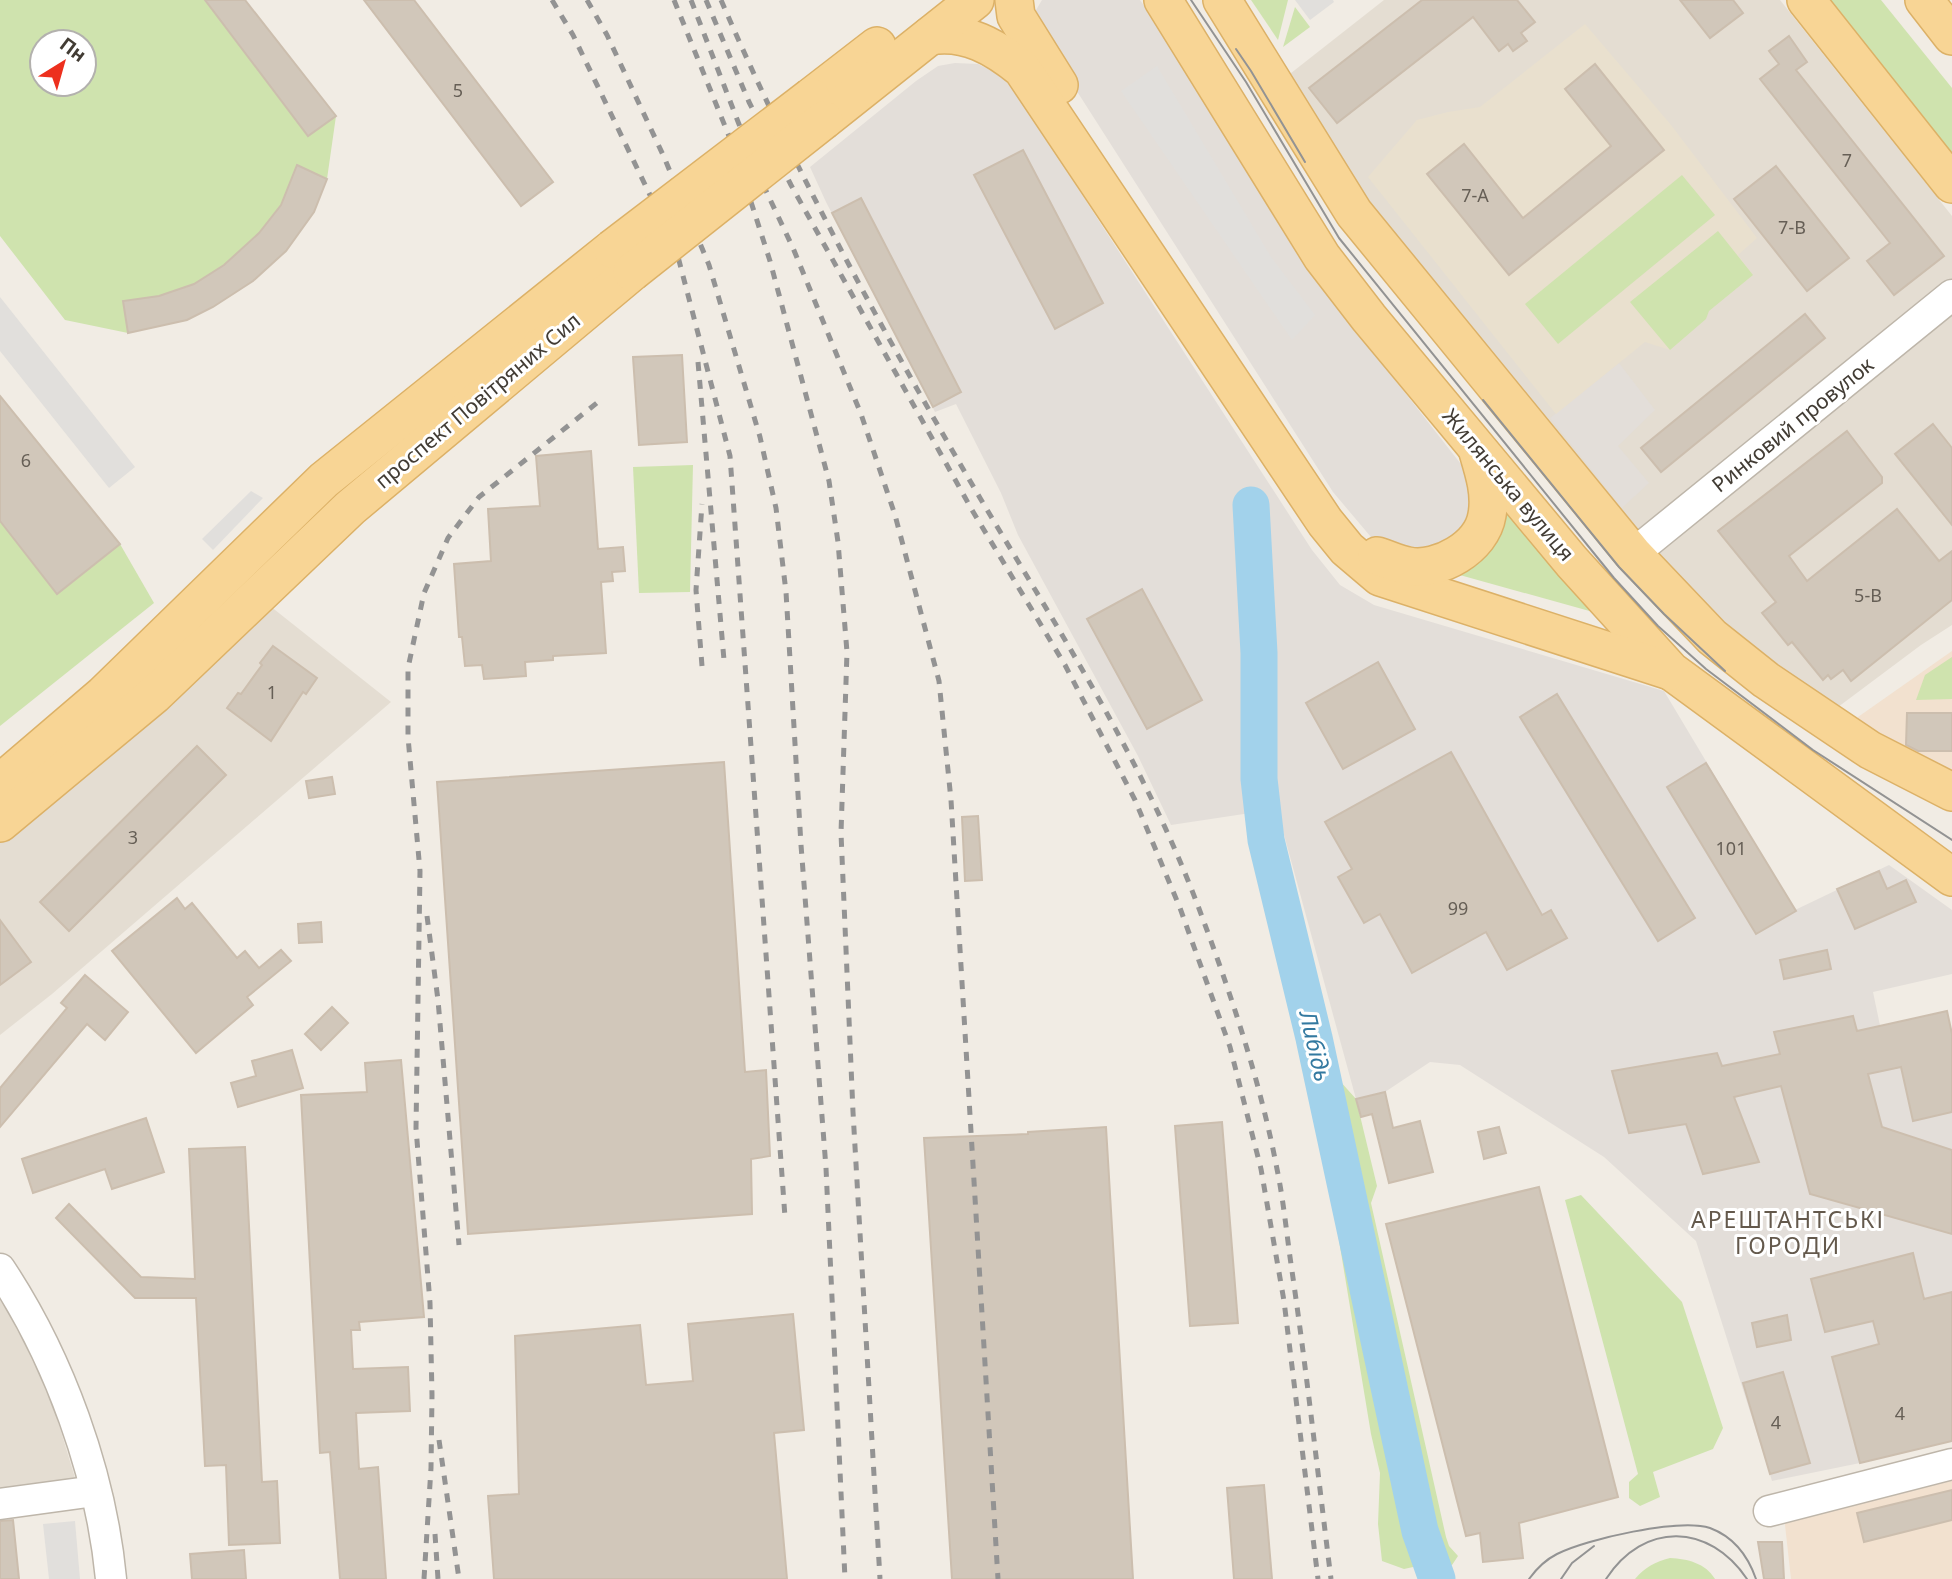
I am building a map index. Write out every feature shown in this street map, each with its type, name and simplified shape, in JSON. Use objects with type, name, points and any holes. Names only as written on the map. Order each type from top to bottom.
[{"type":"main road","name":"проспект Повітряних Сил","points":[[0,783],[103,695],[324,480],[622,261],[818,108],[935,0]]},
{"type":"main road","name":"проспект Повітряних Сил","points":[[818,108],[930,36],[975,0]]},
{"type":"main road","points":[[1014,0],[1016,16],[1029,39],[1304,462],[1348,525],[1376,555],[1410,567],[1442,563],[1464,552],[1476,539],[1487,518],[1489,495],[1477,447]]},
{"type":"main road","name":"Жилянська вулиця","points":[[1163,0],[1322,257],[1369,318],[1572,562],[1671,671],[1952,877]]},
{"type":"main road","points":[[1222,0],[1354,213],[1633,554],[1712,636],[1766,680],[1871,750],[1952,792]]},
{"type":"main road","points":[[1806,0],[1952,184]]},
{"type":"main road","points":[[1924,0],[1952,36]]},
{"type":"main road","points":[[930,36],[941,34],[971,38],[999,50],[1022,69],[1325,522],[1347,549],[1371,570],[1380,577],[1671,671]]},
{"type":"main road","name":"проспект Повітряних Сил","points":[[0,824],[154,695],[350,508],[622,261]]},
{"type":"street","name":"Ринковий провулок","points":[[1633,554],[1952,295]]},
{"type":"street","points":[[0,1269],[52,1365],[81,1439],[95,1491],[111,1579]]},
{"type":"street","points":[[1769,1511],[1952,1464]]},
{"type":"street","points":[[0,1504],[95,1491]]},
{"type":"shaded area","points":[[1042,0],[1140,0],[1162,31],[1298,256],[1471,477],[1474,512],[1441,555],[1376,543],[1333,492],[1064,71],[1033,15]]},
{"type":"shaded area","points":[[1295,0],[1333,0],[1334,2],[1310,20]]},
{"type":"shaded area","points":[[1384,0],[1780,0],[1952,216],[1952,280],[1635,539],[1367,203],[1286,77]]},
{"type":"shaded area","points":[[1585,24],[1671,125],[1757,238],[1738,255],[1753,275],[1709,311],[1706,319],[1670,350],[1645,342],[1556,414],[1368,177],[1417,120],[1480,107]]},
{"type":"shaded area","points":[[955,63],[978,64],[1000,75],[1015,91],[1312,550],[1340,585],[1374,605],[1664,691],[1795,910],[1889,865],[1952,910],[1952,974],[1873,992],[1882,1035],[1901,1067],[1913,1120],[1952,1112],[1952,1441],[1772,1481],[1696,1241],[1604,1157],[1460,1065],[1430,1062],[1385,1092],[1356,1099],[1277,809],[1171,825],[1138,756],[1018,535],[1001,493],[956,404],[935,412],[810,167],[916,81],[938,66]]},
{"type":"shaded area","points":[[1157,66],[1271,257],[1315,315],[1292,340],[1121,91]]},
{"type":"shaded area","points":[[0,297],[135,467],[109,488],[0,351]]},
{"type":"shaded area","points":[[1952,311],[1952,625],[1830,713],[1770,670],[1650,555]]},
{"type":"shaded area","points":[[1619,363],[1655,410],[1618,446],[1649,483],[1622,508],[1550,418]]},
{"type":"shaded area","points":[[251,491],[263,498],[213,550],[202,539]]},
{"type":"shaded area","points":[[265,602],[391,702],[52,994],[0,1035],[0,830]]},
{"type":"shaded area","points":[[1952,651],[1952,783],[1854,727],[1858,717]]},
{"type":"shaded area","points":[[0,1295],[44,1375],[78,1488],[0,1495]]},
{"type":"shaded area","points":[[1952,1472],[1952,1579],[1791,1579],[1784,1516]]},
{"type":"shaded area","points":[[75,1521],[80,1579],[49,1579],[43,1524]]},
{"type":"green space","points":[[0,0],[245,0],[336,116],[327,179],[314,212],[286,251],[253,281],[187,320],[128,333],[65,320],[0,236]]},
{"type":"green space","points":[[1251,0],[1288,0],[1278,40]]},
{"type":"green space","points":[[1829,0],[1881,0],[1952,88],[1952,153]]},
{"type":"green space","points":[[1295,7],[1310,27],[1283,47]]},
{"type":"green space","points":[[1682,175],[1715,215],[1558,344],[1525,304]]},
{"type":"green space","points":[[1718,231],[1753,275],[1709,311],[1706,319],[1670,350],[1630,302]]},
{"type":"green space","points":[[0,396],[120,544],[154,603],[0,726]]},
{"type":"green space","points":[[693,465],[690,592],[639,593],[633,467]]},
{"type":"green space","points":[[1501,506],[1593,612],[1449,572]]},
{"type":"green space","points":[[1952,657],[1952,699],[1916,700],[1925,675]]},
{"type":"green space","points":[[1331,1071],[1356,1099],[1377,1186],[1371,1203],[1446,1537],[1449,1546],[1458,1556],[1452,1565],[1427,1564],[1404,1569],[1382,1561],[1378,1524],[1380,1473],[1371,1434],[1331,1192],[1331,1167],[1318,1102],[1316,1074]]},
{"type":"green space","points":[[1581,1195],[1682,1302],[1723,1428],[1713,1449],[1653,1472],[1660,1497],[1640,1506],[1629,1498],[1629,1482],[1638,1474],[1565,1200]]},
{"type":"green space","points":[[1670,1558],[1696,1563],[1715,1579],[1635,1579],[1651,1566]]},
{"type":"building","points":[[205,0],[245,0],[336,116],[308,136]]},
{"type":"building","points":[[364,0],[414,0],[553,182],[521,206]]},
{"type":"building","points":[[1422,0],[1517,0],[1535,22],[1521,33],[1527,41],[1513,51],[1508,44],[1499,51],[1473,17],[1337,123],[1309,88]]},
{"type":"building","points":[[1680,0],[1733,0],[1743,13],[1710,38]]},
{"type":"building","points":[[1789,36],[1807,62],[1796,70],[1944,256],[1894,295],[1867,261],[1890,243],[1760,79],[1779,64],[1769,51]]},
{"type":"building","points":[[1595,64],[1664,150],[1509,275],[1427,174],[1464,144],[1523,218],[1611,146],[1565,89]]},
{"type":"building","points":[[1023,150],[1103,303],[1055,329],[974,175]]},
{"type":"building","points":[[297,165],[327,179],[314,212],[286,251],[253,281],[213,307],[187,320],[128,333],[123,301],[159,296],[194,284],[224,265],[259,233],[281,205]]},
{"type":"building","points":[[1776,166],[1849,258],[1807,291],[1734,199]]},
{"type":"building","points":[[861,198],[961,392],[933,407],[832,213]]},
{"type":"building","points":[[1805,314],[1825,338],[1661,472],[1641,448]]},
{"type":"building","points":[[682,355],[687,442],[639,445],[633,357]]},
{"type":"building","points":[[0,396],[120,544],[57,594],[0,521]]},
{"type":"building","points":[[1933,424],[1952,448],[1952,525],[1895,454]]},
{"type":"building","points":[[1847,431],[1882,477],[1882,483],[1789,556],[1807,581],[1897,509],[1939,561],[1952,551],[1952,600],[1851,681],[1843,670],[1831,679],[1828,675],[1823,680],[1792,642],[1788,645],[1762,613],[1776,602],[1718,531]]},
{"type":"building","points":[[591,451],[598,549],[623,547],[625,571],[612,572],[613,581],[601,582],[606,653],[553,656],[553,660],[525,662],[526,676],[484,679],[482,665],[465,666],[462,637],[459,637],[454,564],[491,561],[488,509],[540,506],[536,456]]},
{"type":"building","points":[[1142,589],[1202,700],[1147,729],[1087,619]]},
{"type":"building","points":[[273,646],[317,678],[306,694],[303,692],[271,741],[227,708],[238,693],[241,694]]},
{"type":"building","points":[[1378,662],[1415,729],[1343,769],[1306,703]]},
{"type":"building","points":[[1557,694],[1695,918],[1658,941],[1520,717]]},
{"type":"building","points":[[1907,713],[1952,713],[1952,751],[1918,751],[1906,745]]},
{"type":"building","points":[[197,746],[226,775],[69,931],[40,902]]},
{"type":"building","points":[[1451,752],[1542,915],[1551,910],[1567,938],[1507,970],[1486,932],[1412,973],[1380,914],[1364,923],[1338,877],[1352,869],[1325,822]]},
{"type":"building","points":[[724,762],[745,1072],[766,1070],[770,1156],[751,1159],[752,1214],[468,1234],[437,782]]},
{"type":"building","points":[[1706,763],[1796,911],[1756,934],[1667,787]]},
{"type":"building","points":[[332,777],[335,794],[309,798],[306,781]]},
{"type":"building","points":[[978,816],[982,880],[965,881],[962,817]]},
{"type":"building","points":[[1879,871],[1887,889],[1906,880],[1916,902],[1855,929],[1837,889]]},
{"type":"building","points":[[177,898],[185,909],[192,903],[237,958],[245,951],[259,968],[281,950],[291,961],[247,997],[253,1005],[196,1053],[112,951]]},
{"type":"building","points":[[0,920],[31,962],[0,985]]},
{"type":"building","points":[[321,922],[322,942],[299,943],[298,924]]},
{"type":"building","points":[[1827,950],[1831,969],[1784,979],[1780,960]]},
{"type":"building","points":[[85,975],[128,1012],[105,1040],[87,1024],[0,1127],[0,1088],[67,1008],[61,1003]]},
{"type":"building","points":[[332,1007],[348,1023],[321,1050],[305,1034]]},
{"type":"building","points":[[1947,1011],[1952,1034],[1952,1112],[1913,1121],[1901,1067],[1868,1074],[1882,1127],[1952,1150],[1952,1234],[1810,1194],[1781,1086],[1734,1097],[1759,1162],[1703,1174],[1686,1124],[1629,1133],[1612,1071],[1717,1053],[1722,1066],[1780,1054],[1774,1032],[1853,1016],[1857,1031]]},
{"type":"building","points":[[292,1050],[303,1088],[238,1107],[231,1083],[256,1076],[252,1061]]},
{"type":"building","points":[[401,1060],[424,1317],[359,1322],[360,1330],[351,1330],[353,1369],[408,1367],[410,1411],[356,1413],[359,1469],[378,1467],[386,1579],[340,1579],[330,1452],[320,1453],[301,1095],[367,1092],[365,1063]]},
{"type":"building","points":[[1385,1092],[1393,1128],[1420,1121],[1433,1172],[1389,1183],[1372,1114],[1361,1117],[1356,1099]]},
{"type":"building","points":[[146,1118],[164,1172],[112,1189],[105,1169],[33,1193],[22,1159]]},
{"type":"building","points":[[1222,1122],[1238,1323],[1190,1326],[1175,1126]]},
{"type":"building","points":[[1106,1127],[1133,1579],[952,1579],[924,1138],[1028,1134]]},
{"type":"building","points":[[1499,1127],[1506,1153],[1484,1159],[1478,1132]]},
{"type":"building","points":[[245,1147],[262,1482],[277,1481],[280,1543],[229,1545],[226,1465],[205,1466],[196,1298],[135,1298],[56,1218],[69,1204],[141,1277],[195,1279],[189,1149]]},
{"type":"building","points":[[1539,1187],[1618,1497],[1519,1523],[1523,1558],[1483,1562],[1480,1533],[1466,1536],[1386,1224]]},
{"type":"building","points":[[1913,1253],[1924,1299],[1952,1292],[1952,1441],[1860,1463],[1832,1357],[1879,1344],[1873,1321],[1825,1332],[1811,1279]]},
{"type":"building","points":[[793,1314],[804,1430],[774,1433],[787,1579],[494,1579],[488,1496],[519,1494],[515,1336],[640,1325],[646,1385],[693,1381],[688,1324]]},
{"type":"building","points":[[1787,1315],[1791,1340],[1757,1347],[1752,1323]]},
{"type":"building","points":[[1783,1372],[1810,1463],[1770,1474],[1743,1383]]},
{"type":"building","points":[[1264,1485],[1272,1579],[1234,1579],[1227,1488]]},
{"type":"building","points":[[1952,1490],[1952,1520],[1864,1542],[1857,1513]]},
{"type":"building","points":[[13,1520],[19,1579],[0,1579],[0,1521]]},
{"type":"building","points":[[1758,1542],[1782,1542],[1784,1579],[1764,1579]]},
{"type":"building","points":[[244,1550],[246,1579],[192,1579],[190,1554]]},
{"type":"waterway","name":"Либідь","points":[[1251,505],[1259,653],[1259,779],[1266,840],[1314,1038],[1420,1531],[1437,1579]]},
{"type":"tram line","points":[[1191,0],[1246,82],[1339,238],[1614,578],[1658,626],[1706,669],[1813,750],[1952,840]]},
{"type":"tram line","points":[[1236,49],[1305,162]]},
{"type":"tram line","points":[[1483,400],[1619,567],[1725,671]]},
{"type":"tram line","points":[[1529,1579],[1553,1556],[1571,1548],[1633,1532],[1678,1526],[1710,1528],[1719,1532],[1733,1542],[1744,1555],[1756,1579]]},
{"type":"tram line","points":[[1606,1579],[1621,1560],[1639,1547],[1657,1539],[1677,1536],[1696,1539],[1714,1547],[1732,1561],[1747,1579]]},
{"type":"tram line","points":[[1561,1579],[1572,1563],[1594,1546]]},
{"type":"railway","points":[[552,0],[573,35],[676,249],[730,456],[785,1217]]},
{"type":"railway","points":[[587,0],[607,35],[664,157],[709,265],[760,437],[776,508],[786,592],[801,845],[826,1168],[845,1579]]},
{"type":"railway","points":[[674,0],[733,146],[770,261],[829,481],[838,542],[847,652],[841,833],[853,1112],[880,1579]]},
{"type":"railway","points":[[691,0],[759,176],[793,248],[861,414],[895,515],[939,681],[951,800],[998,1579]]},
{"type":"railway","points":[[706,0],[749,102],[791,185],[972,510],[1065,665],[1135,800],[1180,908],[1230,1047],[1261,1169],[1284,1301],[1318,1579]]},
{"type":"railway","points":[[721,0],[780,129],[844,256],[947,442],[1100,700],[1153,801],[1198,906],[1243,1036],[1277,1169],[1303,1348],[1331,1579]]},
{"type":"railway","points":[[698,362],[724,660]]},
{"type":"railway","points":[[424,1579],[431,1468],[432,1395],[430,1303],[416,1128],[420,871],[408,737],[408,668],[424,593],[448,538],[479,497],[603,398]]},
{"type":"railway","points":[[702,504],[696,590],[702,666]]},
{"type":"railway","points":[[427,916],[438,1000],[459,1245]]},
{"type":"railway","points":[[439,1440],[459,1579]]},
{"type":"railway","points":[[435,1534],[438,1579]]},
{"type":"district","name":"АРЕШТАНТСЬКІ ГОРОДИ","points":[[1788,1233]]}]
